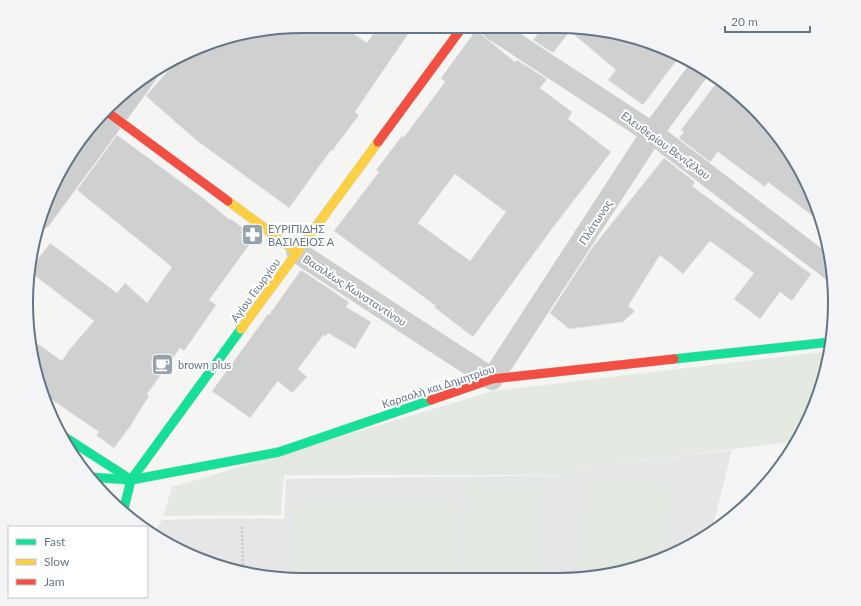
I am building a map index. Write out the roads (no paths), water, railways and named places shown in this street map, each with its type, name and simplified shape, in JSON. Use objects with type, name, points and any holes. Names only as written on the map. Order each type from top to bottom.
[{"type":"street","name":"Αγίου Γεωργίου","points":[[125,506],[131,480],[458,33]]},
{"type":"street","name":"Ελευθερίου Βενιζέλου","points":[[500,33],[652,133],[826,265]]},
{"type":"street","name":"Πλάτωνος","points":[[492,379],[652,133],[697,72]]},
{"type":"street","name":"Βασιλέως Κωνσταντίνου","points":[[110,114],[297,252],[492,379]]},
{"type":"street","points":[[56,195],[110,115]]},
{"type":"street","name":"Καραολή και Δημητρίου","points":[[97,478],[131,480],[279,452],[492,379],[825,343]]},
{"type":"street","points":[[71,441],[131,480]]},
{"type":"place","name":"ΕΥΡΙΠΙΔΗΣ ΒΑΣΙΛΕΙΟΣ Α","points":[[252,234]]},
{"type":"place","name":"brown plus","points":[[162,364]]}]
